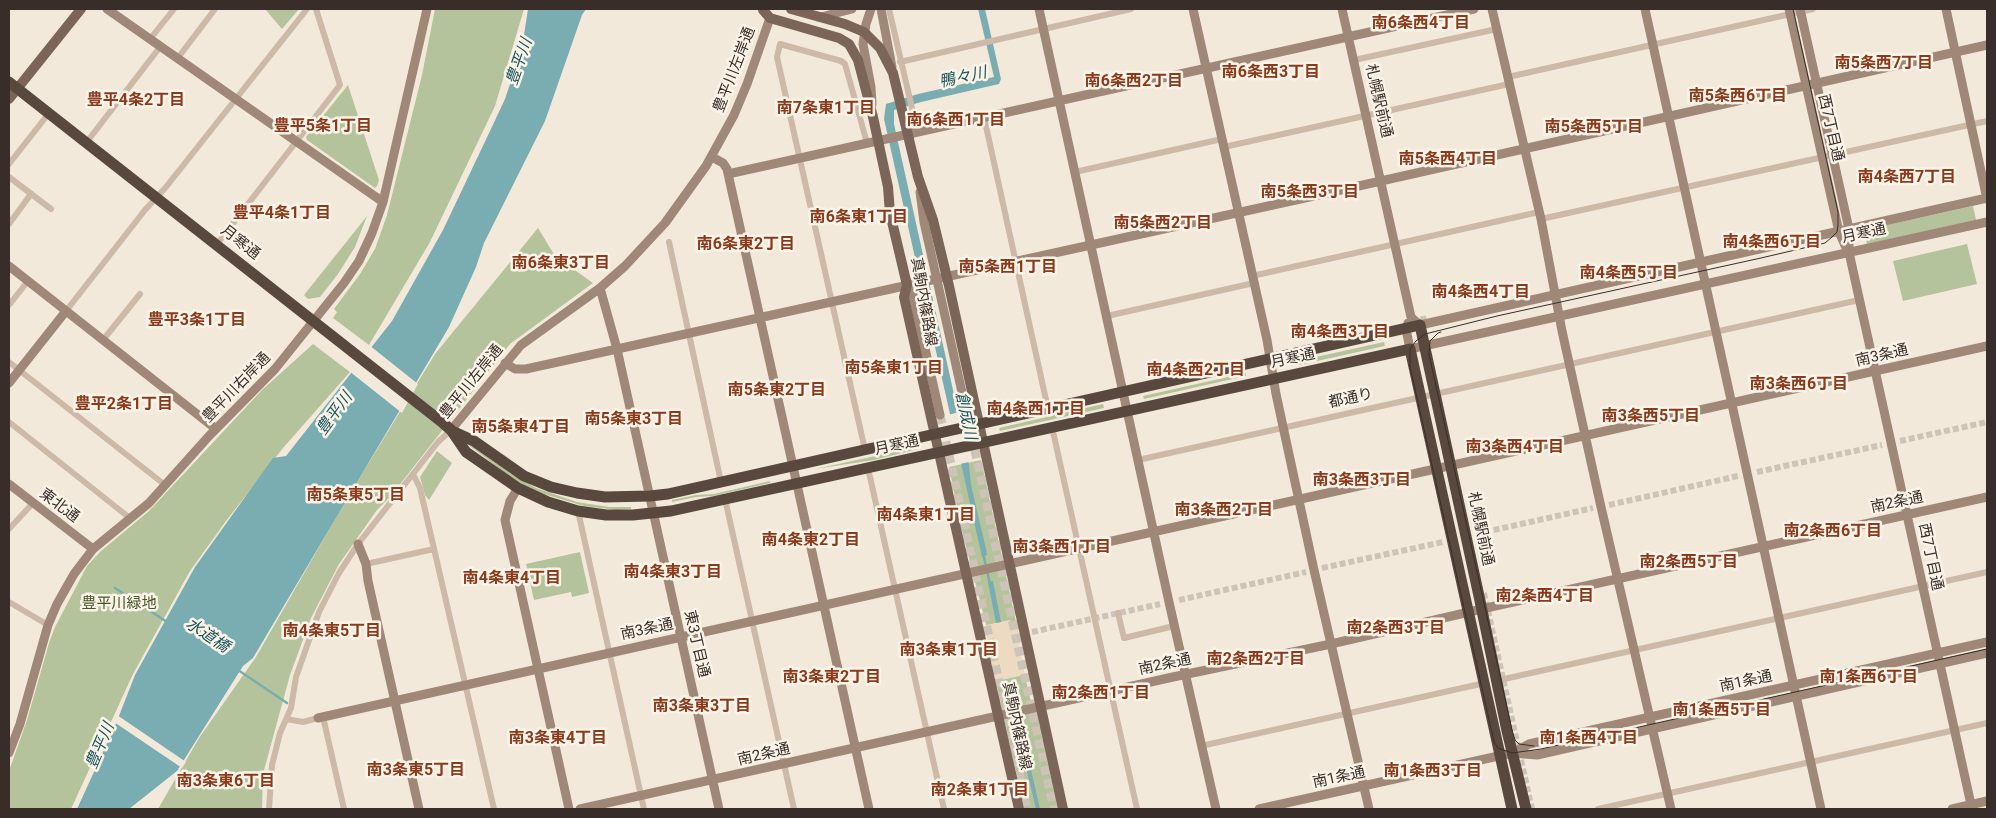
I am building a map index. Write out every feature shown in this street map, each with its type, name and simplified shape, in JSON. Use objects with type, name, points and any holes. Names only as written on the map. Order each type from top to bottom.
[{"type":"highway","name":"月寒通","points":[[13,86],[217,244],[447,427],[474,441],[524,476],[551,487],[577,493],[605,497],[650,496],[721,482],[1420,326]]},
{"type":"highway","name":"札幌駅前通","points":[[1420,326],[1496,681],[1526,809]]},
{"type":"highway","name":"月寒通","points":[[447,427],[466,452],[518,488],[548,502],[578,511],[606,515],[654,514],[1410,349]]},
{"type":"highway","name":"札幌駅前通","points":[[1410,349],[1512,809]]},
{"type":"main road","points":[[9,100],[13,86],[80,9]]},
{"type":"main road","name":"真駒内篠路線","points":[[791,9],[845,24],[864,32],[880,48],[893,74],[904,124],[904,136],[933,220],[937,278],[979,424],[1063,809]]},
{"type":"main road","name":"真駒内篠路線","points":[[764,12],[832,35],[849,44],[858,60],[873,117],[882,140],[890,213],[907,285],[904,297],[1019,809]]},
{"type":"street","points":[[107,9],[383,202]]},
{"type":"street","points":[[150,39],[174,9]]},
{"type":"street","points":[[177,59],[215,9]]},
{"type":"street","points":[[9,383],[307,9]]},
{"type":"street","points":[[217,244],[340,85],[316,9]]},
{"type":"street","name":"豊平川右岸通","points":[[9,753],[20,724],[48,625],[65,587],[84,559],[93,549],[149,503],[216,429],[318,325],[359,260],[372,233],[383,202],[427,9]]},
{"type":"street","points":[[821,17],[852,9]]},
{"type":"street","points":[[871,9],[864,32],[863,49],[872,87],[873,117]]},
{"type":"street","points":[[881,9],[893,74]]},
{"type":"street","points":[[889,9],[915,121],[904,136]]},
{"type":"street","points":[[1039,9],[1153,532],[1216,809]]},
{"type":"street","points":[[900,62],[1131,9]]},
{"type":"street","points":[[1193,9],[1253,280],[1283,427],[1369,809]]},
{"type":"street","name":"札幌駅前通","points":[[1342,9],[1411,318]]},
{"type":"street","points":[[728,174],[1474,9]]},
{"type":"street","points":[[1492,9],[1540,216],[1585,436],[1670,809]]},
{"type":"street","points":[[1645,9],[1821,809]]},
{"type":"street","points":[[1075,172],[1366,114],[1790,11],[1813,9]]},
{"type":"street","points":[[1946,9],[1987,198]]},
{"type":"street","name":"西7丁目通","points":[[1800,10],[1849,229],[1849,252],[1859,300],[1971,807]]},
{"type":"street","name":"西7丁目通","points":[[1790,11],[1838,232],[1849,252]]},
{"type":"street","name":"豊平川左岸通","points":[[269,809],[272,766],[280,733],[291,708],[296,677],[319,612],[339,573],[358,544],[438,442],[447,427],[525,341],[600,288],[625,266],[654,236],[683,200],[712,157],[739,105],[764,12]]},
{"type":"street","points":[[1354,60],[1497,29]]},
{"type":"street","points":[[865,450],[777,57],[780,44],[846,64],[867,143]]},
{"type":"street","points":[[505,364],[515,369],[526,369],[1381,181],[1987,45]]},
{"type":"street","points":[[86,142],[160,47]]},
{"type":"street","points":[[9,164],[48,113]]},
{"type":"street","points":[[984,117],[1048,409]]},
{"type":"street","points":[[1107,316],[1394,244],[1684,189],[1987,121]]},
{"type":"street","points":[[712,157],[726,166],[728,174],[869,809]]},
{"type":"street","points":[[9,177],[51,209]]},
{"type":"street","points":[[9,224],[31,194]]},
{"type":"street","name":"月寒通","points":[[1420,326],[1987,198]]},
{"type":"street","name":"月寒通","points":[[1410,349],[1987,222]]},
{"type":"street","points":[[669,242],[721,482]]},
{"type":"street","points":[[9,266],[216,429]]},
{"type":"street","points":[[937,278],[966,410]]},
{"type":"street","points":[[9,305],[28,281]]},
{"type":"street","points":[[907,285],[913,295],[940,415]]},
{"type":"street","name":"東3丁目通","points":[[600,288],[617,349],[719,809]]},
{"type":"street","points":[[103,340],[140,294]]},
{"type":"street","name":"都通り","points":[[1138,460],[1859,300]]},
{"type":"street","points":[[1406,329],[1411,318],[1420,326]]},
{"type":"street","name":"札幌駅前通","points":[[1406,329],[1410,349]]},
{"type":"street","name":"南3条通","points":[[320,717],[1987,346]]},
{"type":"street","points":[[9,362],[165,485]]},
{"type":"street","points":[[9,422],[131,519]]},
{"type":"street","points":[[1052,427],[1137,809]]},
{"type":"street","points":[[868,468],[944,809]]},
{"type":"street","points":[[413,474],[420,488],[494,809]]},
{"type":"street","name":"東北通","points":[[9,484],[93,549]]},
{"type":"street","points":[[518,488],[510,501],[505,520],[569,809]]},
{"type":"street","name":"南2条通","points":[[580,809],[1987,497]]},
{"type":"street","points":[[725,499],[794,809]]},
{"type":"street","points":[[9,529],[33,503]]},
{"type":"street","points":[[578,511],[644,809]]},
{"type":"street","points":[[358,544],[366,564],[394,701],[419,809]]},
{"type":"street","points":[[366,564],[434,549]]},
{"type":"street","points":[[1201,746],[1987,572]]},
{"type":"street","points":[[9,602],[48,625]]},
{"type":"street","points":[[1118,613],[1124,638],[1174,626]]},
{"type":"street","name":"南1条通","points":[[1259,809],[1500,756],[1512,753],[1530,744],[1987,642]]},
{"type":"street","name":"南1条通","points":[[1512,753],[1537,755],[1987,653]]},
{"type":"street","points":[[286,719],[303,722],[320,717],[344,809]]},
{"type":"street","points":[[1598,809],[1987,723]]},
{"type":"street","points":[[1952,809],[1971,807],[1987,802]]},
{"type":"green space","points":[[265,9],[299,9],[282,29]]},
{"type":"green space","points":[[435,9],[524,9],[495,106],[430,242],[369,345],[333,318],[337,312],[334,309],[360,274],[375,249],[387,215],[422,75]]},
{"type":"green space","points":[[348,85],[379,180],[375,188],[307,140],[306,137]]},
{"type":"green space","points":[[1973,206],[1976,220],[1867,244],[1864,230]]},
{"type":"green space","points":[[367,216],[355,247],[338,274],[320,297],[308,299],[304,295]]},
{"type":"green space","points":[[538,228],[555,256],[593,283],[510,344],[390,497],[377,510],[339,564],[311,618],[290,675],[263,774],[262,809],[158,809],[199,738],[256,657],[342,507],[435,354]]},
{"type":"green space","points":[[1967,244],[1977,284],[1903,301],[1893,261]]},
{"type":"green space","points":[[1384,342],[1385,346],[1299,365],[1298,361]]},
{"type":"green space","name":"豊平川緑地","points":[[313,344],[350,372],[283,448],[190,571],[133,674],[71,809],[9,809],[9,771],[27,720],[49,643],[55,627],[87,566],[101,551],[149,511],[262,390]]},
{"type":"green space","points":[[1246,373],[1246,376],[1144,399],[1143,396]]},
{"type":"green space","points":[[1103,404],[1104,408],[1000,431],[999,428]]},
{"type":"green space","points":[[468,440],[511,474],[536,488],[577,502],[609,507],[631,507],[631,509],[617,510],[584,506],[544,494],[524,485],[504,472],[466,443]]},
{"type":"green space","points":[[917,447],[918,449],[874,460],[815,469]]},
{"type":"green space","points":[[437,451],[452,463],[429,500],[425,495],[420,477]]},
{"type":"green space","points":[[981,460],[1018,631],[1020,654],[1030,698],[1038,719],[1058,809],[1024,809],[989,650],[986,624],[961,527],[949,467]]},
{"type":"green space","points":[[770,481],[770,483],[713,496],[672,502],[672,500],[696,495],[714,494]]},
{"type":"green space","points":[[580,552],[589,593],[572,597],[571,592],[534,600],[526,564]]},
{"type":"shaded area","points":[[1010,620],[1011,623],[1016,622],[1025,675],[996,681],[986,625]]},
{"type":"water","name":"豊平川","points":[[528,9],[586,9],[582,15],[545,121],[484,243],[476,267],[449,327],[253,658],[243,666],[177,771],[129,809],[77,809],[115,726],[135,675],[195,567],[273,458],[286,456],[392,321],[443,230],[505,99],[522,48]]},
{"type":"water","points":[[978,9],[985,9],[1001,79],[999,84],[894,110],[894,124],[969,465],[971,485],[987,555],[982,557],[884,119],[886,104],[918,94],[994,77]]},
{"type":"water","points":[[993,581],[1001,622],[996,623],[988,582]]},
{"type":"water","points":[[1023,724],[1040,809],[1036,809],[1017,729],[1017,725]]},
{"type":"pier","points":[[369,345],[418,384],[402,413],[349,371]]},
{"type":"pier","points":[[959,412],[969,462],[960,464],[948,415]]},
{"type":"pier","points":[[117,715],[186,762],[182,768],[114,722]]},
{"type":"waterway","name":"創成川","points":[[983,553],[990,584]]},
{"type":"waterway","name":"水道橋","points":[[115,588],[167,622]]},
{"type":"waterway","name":"水道橋","points":[[238,670],[287,703]]},
{"type":"waterway","name":"創成川","points":[[1014,699],[1019,728]]},
{"type":"tunnel","points":[[1423,316],[1425,327]]},
{"type":"tunnel","points":[[966,410],[1054,809]]},
{"type":"tunnel","points":[[940,415],[1027,809]]},
{"type":"tunnel","points":[[1900,441],[1987,422]]},
{"type":"tunnel","points":[[1757,472],[1882,445]]},
{"type":"tunnel","points":[[1609,505],[1738,476]]},
{"type":"tunnel","points":[[1476,534],[1593,508]]},
{"type":"tunnel","points":[[1322,568],[1443,542]]},
{"type":"tunnel","points":[[1179,600],[1306,572]]},
{"type":"tunnel","points":[[1484,593],[1532,809]]},
{"type":"tunnel","points":[[1032,632],[1160,604]]},
{"type":"tram line","points":[[1793,9],[1838,212],[1837,232],[1832,237],[1825,243],[1497,316],[1425,334],[1410,349],[1410,367],[1494,742],[1498,748],[1512,753],[1541,749],[1987,649]]},
{"type":"tram line","points":[[1441,332],[1430,341],[1429,354],[1512,730],[1515,740],[1519,744],[1534,746]]},
{"type":"district","name":"南6条西4丁目","points":[[1421,24]]},
{"type":"district","name":"南5条西7丁目","points":[[1884,64]]},
{"type":"district","name":"南6条西3丁目","points":[[1271,73]]},
{"type":"district","name":"南6条西2丁目","points":[[1134,82]]},
{"type":"district","name":"南5条西6丁目","points":[[1738,97]]},
{"type":"district","name":"豊平4条2丁目","points":[[136,101]]},
{"type":"district","name":"南7条東1丁目","points":[[826,109]]},
{"type":"district","name":"南6条西1丁目","points":[[956,121]]},
{"type":"district","name":"豊平5条1丁目","points":[[323,127]]},
{"type":"district","name":"南5条西5丁目","points":[[1594,128]]},
{"type":"district","name":"南5条西4丁目","points":[[1448,160]]},
{"type":"district","name":"南4条西7丁目","points":[[1907,178]]},
{"type":"district","name":"南5条西3丁目","points":[[1310,193]]},
{"type":"district","name":"豊平4条1丁目","points":[[282,214]]},
{"type":"district","name":"南6条東1丁目","points":[[859,218]]},
{"type":"district","name":"南5条西2丁目","points":[[1163,224]]},
{"type":"district","name":"南4条西6丁目","points":[[1772,243]]},
{"type":"district","name":"南6条東2丁目","points":[[746,245]]},
{"type":"district","name":"南6条東3丁目","points":[[561,264]]},
{"type":"district","name":"南5条西1丁目","points":[[1008,268]]},
{"type":"district","name":"南4条西5丁目","points":[[1629,274]]},
{"type":"district","name":"南4条西4丁目","points":[[1481,293]]},
{"type":"district","name":"豊平3条1丁目","points":[[197,321]]},
{"type":"district","name":"南4条西3丁目","points":[[1340,333]]},
{"type":"district","name":"南5条東1丁目","points":[[894,369]]},
{"type":"district","name":"南4条西2丁目","points":[[1196,371]]},
{"type":"district","name":"南3条西6丁目","points":[[1799,385]]},
{"type":"district","name":"南5条東2丁目","points":[[777,391]]},
{"type":"district","name":"豊平2条1丁目","points":[[124,405]]},
{"type":"district","name":"南4条西1丁目","points":[[1036,410]]},
{"type":"district","name":"南3条西5丁目","points":[[1651,417]]},
{"type":"district","name":"南5条東3丁目","points":[[634,420]]},
{"type":"district","name":"南5条東4丁目","points":[[521,428]]},
{"type":"district","name":"南3条西4丁目","points":[[1515,448]]},
{"type":"district","name":"南3条西3丁目","points":[[1362,481]]},
{"type":"district","name":"南5条東5丁目","points":[[356,496]]},
{"type":"district","name":"南3条西2丁目","points":[[1224,511]]},
{"type":"district","name":"南4条東1丁目","points":[[926,516]]},
{"type":"district","name":"南2条西6丁目","points":[[1833,532]]},
{"type":"district","name":"南4条東2丁目","points":[[811,541]]},
{"type":"district","name":"南3条西1丁目","points":[[1062,548]]},
{"type":"district","name":"南2条西5丁目","points":[[1689,563]]},
{"type":"district","name":"南4条東3丁目","points":[[673,573]]},
{"type":"district","name":"南4条東4丁目","points":[[512,579]]},
{"type":"district","name":"南2条西4丁目","points":[[1545,597]]},
{"type":"district","name":"南2条西3丁目","points":[[1396,629]]},
{"type":"district","name":"南4条東5丁目","points":[[332,632]]},
{"type":"district","name":"南3条東1丁目","points":[[949,651]]},
{"type":"district","name":"南2条西2丁目","points":[[1256,660]]},
{"type":"district","name":"南3条東2丁目","points":[[832,678]]},
{"type":"district","name":"南1条西6丁目","points":[[1869,678]]},
{"type":"district","name":"南2条西1丁目","points":[[1101,694]]},
{"type":"district","name":"南3条東3丁目","points":[[702,707]]},
{"type":"district","name":"南1条西5丁目","points":[[1722,711]]},
{"type":"district","name":"南3条東4丁目","points":[[558,739]]},
{"type":"district","name":"南1条西4丁目","points":[[1589,739]]},
{"type":"district","name":"南3条東5丁目","points":[[416,771]]},
{"type":"district","name":"南1条西3丁目","points":[[1433,772]]},
{"type":"district","name":"南3条東6丁目","points":[[226,782]]},
{"type":"district","name":"南2条東1丁目","points":[[980,791]]},
{"type":"water label","name":"鴨々川","points":[[963,78]]}]
